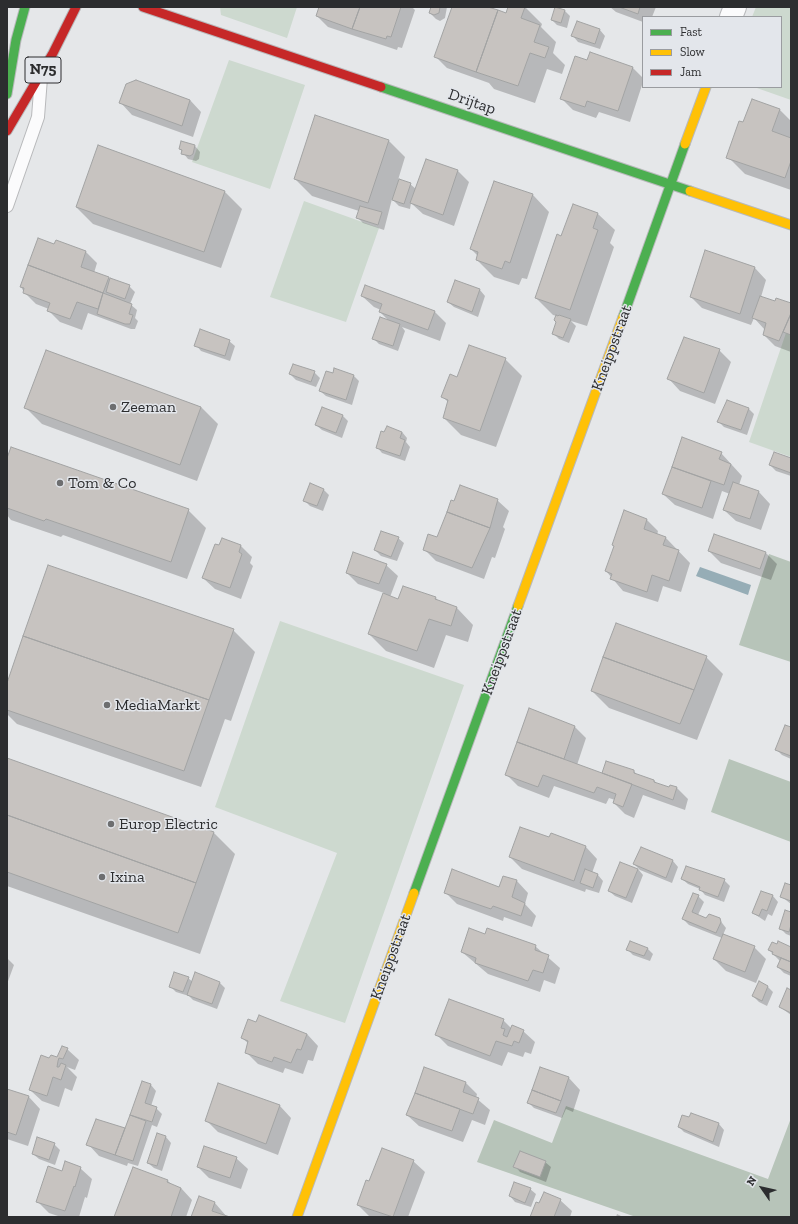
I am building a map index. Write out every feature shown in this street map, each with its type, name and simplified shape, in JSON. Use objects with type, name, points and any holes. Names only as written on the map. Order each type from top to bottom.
[{"type":"street","name":"N75","points":[[7,94],[10,68],[25,7]]},
{"type":"street","name":"N75","points":[[7,131],[41,74],[76,7]]},
{"type":"street","name":"Drijtap","points":[[143,7],[791,225]]},
{"type":"street","name":"Kneippstraat","points":[[297,1217],[706,88]]},
{"type":"lane","points":[[7,206],[38,117],[41,74]]},
{"type":"shaded area","points":[[220,7],[297,7],[287,38],[221,15]]},
{"type":"shaded area","points":[[756,7],[791,7],[791,100],[757,88],[782,88],[782,16],[752,16]]},
{"type":"shaded area","points":[[229,60],[305,85],[270,189],[192,162]]},
{"type":"shaded area","points":[[304,201],[379,228],[346,322],[270,297]]},
{"type":"shaded area","points":[[791,318],[791,457],[749,442]]},
{"type":"shaded area","points":[[769,554],[791,562],[791,662],[739,645]]},
{"type":"shaded area","points":[[280,621],[464,685],[345,1023],[280,1001],[337,853],[215,807]]},
{"type":"shaded area","points":[[729,759],[791,782],[791,842],[711,812]]},
{"type":"shaded area","points":[[566,1106],[768,1179],[791,1118],[791,1217],[636,1217],[477,1162],[494,1120],[552,1143]]},
{"type":"water","points":[[700,567],[751,585],[748,595],[696,576]]},
{"type":"building","points":[[319,7],[360,7],[352,29],[316,16]]},
{"type":"building","points":[[360,7],[401,7],[391,37],[387,36],[386,39],[352,29]]},
{"type":"building","points":[[431,7],[440,7],[439,13],[434,15],[429,13]]},
{"type":"building","points":[[452,7],[488,7],[498,10],[476,72],[434,57]]},
{"type":"building","points":[[508,7],[525,7],[521,18],[540,25],[534,42],[549,47],[545,58],[530,53],[518,86],[476,72],[498,10],[506,13]]},
{"type":"building","points":[[555,7],[565,10],[561,23],[551,20]]},
{"type":"building","points":[[619,7],[640,7],[638,14]]},
{"type":"building","points":[[577,21],[600,29],[595,44],[571,36]]},
{"type":"building","points":[[590,52],[633,67],[618,111],[587,101],[585,107],[560,99],[575,56],[587,60]]},
{"type":"building","points":[[136,80],[190,100],[182,126],[119,103],[126,84]]},
{"type":"building","points":[[752,99],[780,109],[772,131],[791,138],[791,161],[785,178],[726,158],[739,121],[743,122]]},
{"type":"building","points":[[315,115],[389,140],[368,203],[294,179]]},
{"type":"building","points":[[181,141],[195,145],[193,154],[190,156],[181,154],[182,150],[179,149]]},
{"type":"building","points":[[98,145],[225,191],[204,252],[76,207]]},
{"type":"building","points":[[426,159],[458,170],[443,215],[410,203]]},
{"type":"building","points":[[399,179],[411,183],[404,204],[392,200]]},
{"type":"building","points":[[494,181],[533,194],[510,263],[505,261],[502,269],[476,260],[478,252],[470,249]]},
{"type":"building","points":[[573,204],[598,213],[593,228],[598,230],[570,310],[535,298],[557,234],[561,236]]},
{"type":"building","points":[[360,206],[382,212],[378,225],[356,218]]},
{"type":"building","points":[[38,238],[54,244],[56,240],[86,251],[81,267],[109,277],[103,293],[28,265]]},
{"type":"building","points":[[705,250],[755,267],[740,314],[690,297]]},
{"type":"building","points":[[28,265],[103,293],[98,309],[77,302],[70,319],[47,311],[50,303],[23,293],[24,288],[20,287]]},
{"type":"building","points":[[110,278],[130,285],[125,299],[106,292]]},
{"type":"building","points":[[455,280],[480,289],[472,312],[447,302]]},
{"type":"building","points":[[365,285],[435,311],[428,330],[379,312],[382,304],[361,296]]},
{"type":"building","points":[[103,293],[132,304],[129,314],[133,315],[130,324],[125,324],[97,314]]},
{"type":"building","points":[[760,296],[775,301],[776,298],[791,303],[791,313],[779,341],[763,335],[766,323],[752,318]]},
{"type":"building","points":[[791,314],[791,335],[783,332]]},
{"type":"building","points":[[556,315],[571,319],[563,338],[552,334],[556,322],[554,320]]},
{"type":"building","points":[[380,317],[400,324],[393,346],[372,339]]},
{"type":"building","points":[[200,329],[230,340],[225,356],[194,346]]},
{"type":"building","points":[[684,337],[720,349],[704,393],[667,379]]},
{"type":"building","points":[[469,345],[506,358],[480,431],[443,418],[448,400],[441,397],[450,374],[457,377]]},
{"type":"building","name":"Zeeman","points":[[46,350],[201,407],[180,465],[24,408]]},
{"type":"building","points":[[293,364],[315,371],[311,382],[289,374]]},
{"type":"building","points":[[334,368],[354,375],[346,400],[319,391],[326,371],[333,373]]},
{"type":"building","points":[[727,400],[749,408],[741,430],[717,422]]},
{"type":"building","points":[[322,407],[343,415],[336,433],[315,425]]},
{"type":"building","points":[[387,426],[402,432],[400,438],[405,440],[400,456],[376,448],[381,431],[384,432]]},
{"type":"building","points":[[682,437],[722,452],[719,459],[731,464],[724,485],[672,467]]},
{"type":"building","name":"Tom & Co","points":[[11,447],[189,509],[171,562],[46,519],[44,521],[7,508],[7,458]]},
{"type":"building","points":[[774,452],[791,458],[791,473],[769,465]]},
{"type":"building","points":[[672,467],[711,481],[702,508],[662,494]]},
{"type":"building","points":[[733,482],[759,491],[750,519],[723,510]]},
{"type":"building","points":[[310,483],[324,489],[317,506],[303,501]]},
{"type":"building","points":[[460,485],[498,499],[490,528],[447,512],[451,500],[454,501]]},
{"type":"building","points":[[624,510],[647,519],[644,529],[666,537],[663,545],[679,550],[669,581],[652,575],[647,592],[610,579],[612,574],[605,571]]},
{"type":"building","points":[[447,512],[490,528],[472,568],[423,550],[428,534],[437,537]]},
{"type":"building","points":[[381,531],[399,537],[391,557],[374,550]]},
{"type":"building","points":[[714,534],[766,552],[760,569],[708,551]]},
{"type":"building","points":[[222,538],[241,545],[239,552],[242,554],[230,588],[202,578],[215,544],[219,545]]},
{"type":"building","points":[[353,552],[387,564],[379,584],[346,573]]},
{"type":"building","points":[[48,565],[234,629],[209,700],[23,636]]},
{"type":"building","points":[[403,586],[436,597],[435,599],[457,607],[451,626],[429,619],[417,651],[368,634],[383,593],[398,599]]},
{"type":"building","points":[[616,623],[707,656],[694,690],[603,657]]},
{"type":"building","name":"MediaMarkt","points":[[23,636],[209,700],[184,771],[7,710],[7,683]]},
{"type":"building","points":[[603,657],[694,690],[680,724],[591,691]]},
{"type":"building","points":[[529,708],[575,726],[564,759],[517,742]]},
{"type":"building","points":[[785,725],[791,727],[791,756],[775,750]]},
{"type":"building","points":[[517,742],[632,784],[623,807],[613,803],[616,794],[597,787],[594,793],[543,775],[538,787],[505,775]]},
{"type":"building","name":"Europ Electric","points":[[7,758],[214,832],[196,883],[7,815]]},
{"type":"building","points":[[606,761],[634,770],[634,773],[654,780],[654,782],[669,787],[670,785],[677,787],[673,800],[602,773]]},
{"type":"building","name":"Ixina","points":[[7,815],[196,883],[178,933],[7,872]]},
{"type":"building","points":[[520,827],[549,837],[551,833],[586,846],[574,881],[509,857]]},
{"type":"building","points":[[641,847],[673,860],[666,878],[633,864]]},
{"type":"building","points":[[620,862],[638,869],[626,898],[608,891]]},
{"type":"building","points":[[686,866],[725,879],[718,897],[699,890],[700,887],[681,879]]},
{"type":"building","points":[[452,869],[499,887],[503,876],[517,880],[512,897],[525,903],[521,916],[493,906],[491,909],[444,893]]},
{"type":"building","points":[[585,869],[598,874],[593,888],[580,883]]},
{"type":"building","points":[[785,883],[791,885],[791,901],[780,897]]},
{"type":"building","points":[[761,891],[773,895],[767,911],[762,909],[759,916],[752,913]]},
{"type":"building","points":[[693,893],[699,895],[692,912],[706,918],[709,914],[720,918],[721,922],[716,933],[682,919]]},
{"type":"building","points":[[785,910],[791,912],[791,925],[789,932],[779,929]]},
{"type":"building","points":[[469,928],[485,934],[487,928],[536,945],[535,950],[549,955],[543,973],[533,970],[528,981],[475,963],[476,958],[461,952]]},
{"type":"building","points":[[723,934],[755,946],[745,972],[713,959]]},
{"type":"building","points":[[630,941],[648,948],[644,956],[626,950]]},
{"type":"building","points":[[778,941],[791,947],[791,962],[772,954],[773,952],[768,950],[772,942],[777,944]]},
{"type":"building","points":[[781,958],[791,962],[791,973],[777,967]]},
{"type":"building","points":[[174,972],[189,977],[183,992],[169,987]]},
{"type":"building","points":[[195,972],[220,982],[212,1004],[187,995]]},
{"type":"building","points":[[759,981],[768,986],[762,1001],[752,996]]},
{"type":"building","points":[[787,988],[791,990],[791,1013],[779,1007]]},
{"type":"building","points":[[449,999],[504,1019],[501,1028],[505,1029],[503,1035],[507,1037],[512,1025],[524,1030],[519,1043],[514,1041],[512,1046],[496,1041],[490,1056],[435,1035]]},
{"type":"building","points":[[259,1015],[307,1034],[301,1050],[297,1049],[291,1063],[274,1057],[272,1062],[245,1053],[248,1041],[241,1038],[248,1019],[256,1022]]},
{"type":"building","points":[[62,1046],[68,1048],[63,1059],[59,1058],[58,1061],[57,1067],[59,1067],[61,1063],[66,1065],[61,1080],[53,1077],[47,1096],[29,1090],[41,1055],[49,1058],[51,1055],[57,1057]]},
{"type":"building","points":[[424,1067],[466,1082],[463,1092],[479,1098],[473,1114],[415,1093]]},
{"type":"building","points":[[540,1067],[569,1077],[561,1101],[532,1090]]},
{"type":"building","points":[[142,1081],[151,1084],[145,1103],[157,1107],[152,1122],[130,1115]]},
{"type":"building","points":[[218,1083],[280,1105],[266,1144],[205,1121]]},
{"type":"building","points":[[7,1089],[29,1096],[16,1135],[7,1132]]},
{"type":"building","points":[[532,1090],[561,1101],[556,1113],[527,1103]]},
{"type":"building","points":[[415,1093],[460,1109],[452,1131],[406,1115]]},
{"type":"building","points":[[691,1113],[719,1123],[713,1142],[678,1127],[682,1115],[689,1117]]},
{"type":"building","points":[[130,1115],[146,1121],[133,1161],[115,1155]]},
{"type":"building","points":[[96,1119],[125,1128],[115,1155],[86,1145]]},
{"type":"building","points":[[157,1133],[166,1136],[157,1166],[147,1163]]},
{"type":"building","points":[[37,1137],[55,1143],[49,1160],[32,1154]]},
{"type":"building","points":[[204,1146],[237,1157],[230,1178],[197,1167]]},
{"type":"building","points":[[382,1148],[414,1160],[393,1217],[357,1205],[366,1180],[369,1181]]},
{"type":"building","points":[[520,1151],[546,1161],[540,1177],[513,1167]]},
{"type":"building","points":[[65,1161],[81,1167],[65,1211],[36,1202],[48,1166],[62,1171]]},
{"type":"building","points":[[133,1167],[168,1180],[167,1182],[181,1188],[171,1217],[114,1217]]},
{"type":"building","points":[[514,1182],[531,1188],[525,1203],[509,1196]]},
{"type":"building","points":[[544,1192],[561,1199],[554,1217],[530,1217],[536,1202],[539,1203]]},
{"type":"building","points":[[199,1196],[215,1202],[212,1211],[230,1217],[191,1217]]},
{"type":"traffic: fast","points":[[7,94],[16,40],[25,7]]},
{"type":"traffic: fast","points":[[381,87],[690,191]]},
{"type":"traffic: fast","points":[[623,317],[685,144]]},
{"type":"traffic: fast","points":[[414,893],[518,606]]},
{"type":"traffic: slow","points":[[685,144],[706,88]]},
{"type":"traffic: slow","points":[[690,191],[791,225]]},
{"type":"traffic: slow","points":[[518,606],[623,317]]},
{"type":"traffic: slow","points":[[297,1217],[414,893]]},
{"type":"traffic: jam","points":[[7,131],[53,53],[76,7]]},
{"type":"traffic: jam","points":[[143,7],[381,87]]},
{"type":"place","name":"Zeeman","points":[[113,407]]},
{"type":"place","name":"Tom & Co","points":[[60,483]]},
{"type":"place","name":"MediaMarkt","points":[[107,705]]},
{"type":"place","name":"Europ Electric","points":[[111,824]]},
{"type":"place","name":"Ixina","points":[[102,877]]}]
